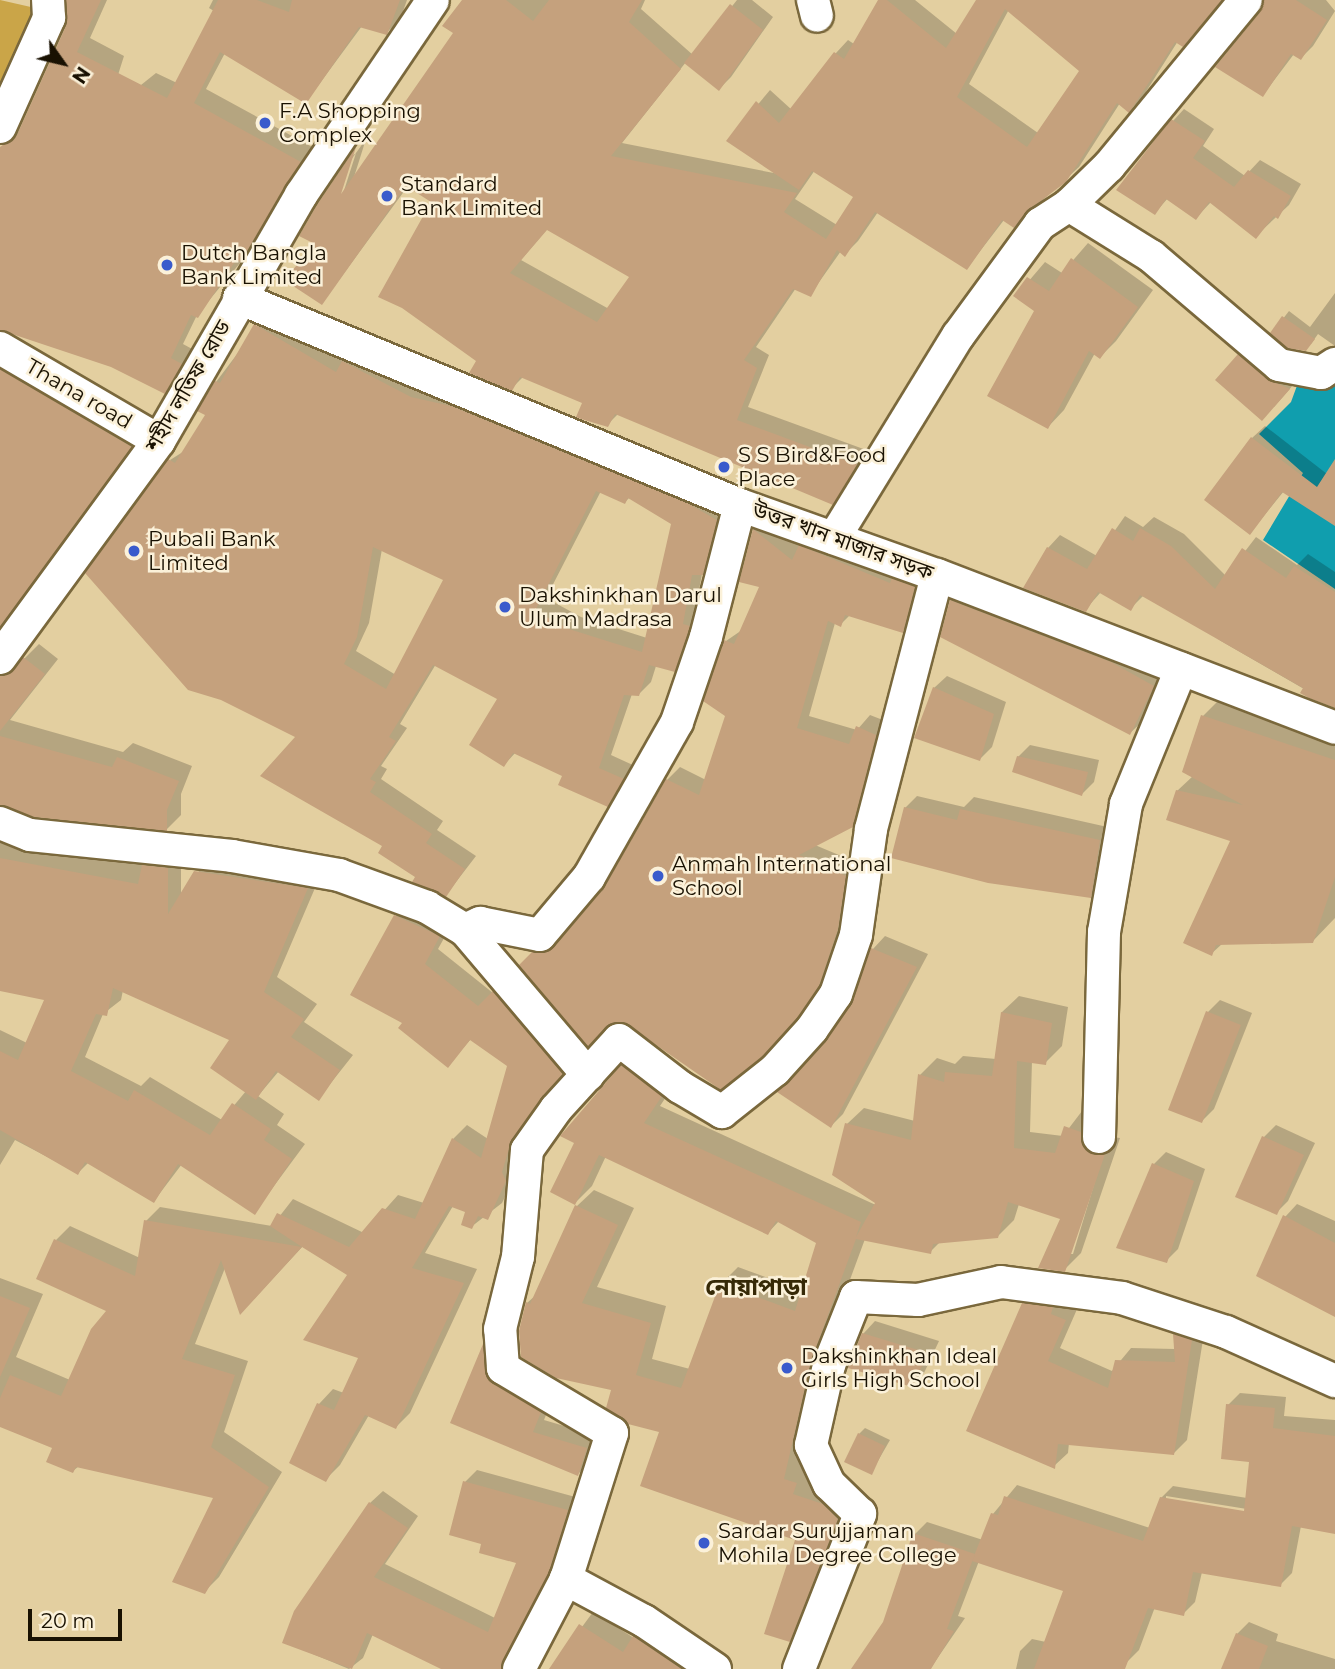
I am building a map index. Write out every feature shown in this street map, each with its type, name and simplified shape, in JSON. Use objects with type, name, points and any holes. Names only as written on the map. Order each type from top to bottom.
[{"type":"street","points":[[0,127],[49,18],[48,0]]},
{"type":"street","name":"শহীদ লতিফ রোড","points":[[0,658],[159,441],[239,298],[301,195],[433,0]]},
{"type":"street","points":[[834,538],[958,336],[1040,224],[1069,205],[1109,166],[1246,0]]},
{"type":"street","points":[[1069,205],[1151,256],[1279,365],[1321,373],[1335,364]]},
{"type":"street","name":"উত্তর খান মাজার সড়ক","points":[[239,298],[740,505],[937,575],[1335,728]]},
{"type":"street","name":"Thana road","points":[[0,348],[159,441]]},
{"type":"street","points":[[465,930],[480,923],[540,935],[589,877],[677,722],[706,637],[740,505]]},
{"type":"street","points":[[519,1669],[566,1579],[612,1433],[503,1368],[500,1329],[519,1257],[527,1150],[619,1040],[680,1087],[722,1112],[775,1070],[818,1020],[836,994],[856,935],[871,829],[937,575]]},
{"type":"street","points":[[1099,1138],[1104,932],[1124,817],[1181,669]]},
{"type":"street","points":[[0,822],[30,835],[232,856],[339,875],[427,907],[465,930],[588,1075]]},
{"type":"street","points":[[799,1669],[860,1514],[829,1484],[811,1445],[829,1365],[856,1297],[918,1300],[1001,1282],[1122,1298],[1226,1332],[1335,1381]]},
{"type":"street","points":[[566,1579],[644,1621],[715,1669]]},
{"type":"shaded area","points":[[0,0],[44,10],[0,120]]},
{"type":"water","points":[[1302,372],[1335,379],[1335,589],[1263,540],[1303,473],[1259,434],[1291,402]]},
{"type":"building","points":[[66,0],[101,0],[77,52],[167,98],[218,0],[257,0],[289,12],[292,0],[400,0],[387,35],[359,27],[306,104],[220,52],[194,103],[301,162],[241,262],[236,260],[198,318],[191,315],[171,358],[182,364],[165,394],[111,367],[0,330],[0,147],[17,135],[66,26]]},
{"type":"building","points":[[462,0],[506,0],[533,21],[549,0],[642,0],[629,22],[681,69],[611,156],[797,193],[784,212],[826,239],[853,197],[812,171],[799,190],[726,141],[756,101],[779,123],[834,52],[844,59],[878,0],[887,0],[946,48],[976,0],[1222,0],[1183,47],[1175,42],[1129,113],[1117,103],[1066,182],[1030,209],[1014,228],[1002,220],[967,270],[875,212],[845,257],[837,250],[811,297],[793,289],[744,360],[757,368],[737,420],[858,465],[833,505],[615,414],[608,427],[576,417],[582,403],[520,377],[512,391],[469,373],[476,361],[402,308],[378,297],[431,202],[406,186],[322,305],[284,280],[315,244],[299,236],[356,147],[341,194],[453,33],[442,26]],"holes":[[[1005,9],[1079,71],[1027,147],[957,97]],[[547,230],[629,277],[597,322],[510,273]]]},
{"type":"building","points":[[1264,0],[1296,0],[1327,20],[1301,60],[1291,54],[1263,97],[1215,67],[1260,12]]},
{"type":"building","points":[[730,4],[763,30],[719,91],[684,63]]},
{"type":"building","points":[[1171,119],[1205,141],[1193,158],[1234,187],[1248,170],[1291,196],[1278,219],[1274,216],[1256,239],[1209,202],[1196,220],[1166,199],[1155,215],[1116,190]]},
{"type":"building","points":[[1071,258],[1138,307],[1100,359],[1089,351],[1048,429],[987,396],[1034,311],[1013,296],[1027,277],[1049,291]]},
{"type":"building","points":[[1282,316],[1315,339],[1306,351],[1287,348],[1270,333]]},
{"type":"building","points":[[254,324],[336,372],[342,361],[411,397],[451,406],[687,503],[717,520],[703,575],[692,575],[683,624],[690,626],[675,672],[649,665],[639,696],[624,695],[599,768],[624,779],[608,807],[558,785],[562,776],[513,753],[504,767],[469,745],[497,699],[433,665],[389,737],[396,741],[370,779],[376,782],[370,792],[432,834],[426,843],[465,869],[446,897],[412,882],[415,877],[378,853],[382,846],[260,776],[295,737],[221,700],[188,690],[85,573],[168,459],[175,463],[205,415],[197,411],[215,381],[220,383]],"holes":[[[596,491],[625,504],[628,498],[671,524],[642,652],[569,629],[535,611]],[[373,547],[443,580],[386,689],[344,664],[357,637]]]},
{"type":"building","points":[[1238,354],[1267,379],[1290,389],[1262,421],[1215,380]]},
{"type":"building","points":[[0,369],[132,447],[0,627]]},
{"type":"building","points":[[1251,437],[1317,487],[1335,459],[1335,526],[1282,492],[1250,535],[1204,500]]},
{"type":"building","points":[[1112,528],[1133,541],[1140,528],[1171,546],[1215,589],[1242,548],[1286,578],[1294,566],[1335,592],[1335,708],[1300,693],[1303,688],[1140,595],[1131,611],[1098,592],[1086,612],[1023,588],[1047,547],[1087,569]]},
{"type":"building","points":[[753,529],[792,560],[799,545],[890,583],[892,578],[915,587],[903,633],[845,615],[841,627],[828,621],[797,728],[849,744],[856,726],[876,735],[853,827],[799,855],[846,876],[838,929],[819,986],[798,1018],[762,1057],[721,1090],[623,1022],[606,1027],[588,1047],[519,965],[532,952],[554,947],[603,889],[666,779],[699,795],[725,716],[703,701],[724,640],[734,644],[759,587],[739,582]]},
{"type":"building","points":[[950,600],[1111,662],[1154,686],[1130,735],[940,637]]},
{"type":"building","points":[[23,657],[45,674],[0,731],[0,676],[14,669]]},
{"type":"building","points":[[933,687],[994,714],[980,761],[914,738]]},
{"type":"building","points":[[1201,715],[1335,760],[1335,877],[1313,943],[1216,945],[1212,956],[1183,943],[1230,841],[1166,820],[1176,790],[1243,805],[1182,772]]},
{"type":"building","points":[[0,736],[112,767],[117,757],[179,781],[167,810],[167,831],[34,817],[0,805]]},
{"type":"building","points":[[1017,756],[1088,772],[1082,796],[1012,772]]},
{"type":"building","points":[[904,807],[957,820],[960,809],[1100,840],[1091,898],[988,883],[891,858]]},
{"type":"building","points":[[0,858],[138,884],[142,865],[168,868],[168,914],[194,871],[308,888],[264,992],[304,1019],[291,1037],[340,1070],[319,1101],[276,1071],[256,1100],[210,1068],[229,1040],[113,988],[107,1016],[96,1014],[71,1071],[128,1101],[134,1090],[210,1135],[232,1103],[271,1129],[264,1140],[292,1159],[255,1215],[178,1164],[154,1203],[85,1162],[78,1175],[0,1130],[0,1051],[18,1060],[44,1000],[0,991]]},
{"type":"building","points":[[394,915],[440,936],[425,964],[478,1006],[493,991],[563,1074],[512,1139],[502,1172],[506,1181],[488,1220],[478,1216],[472,1229],[461,1225],[465,1212],[449,1206],[412,1268],[464,1283],[396,1429],[365,1415],[326,1482],[289,1463],[317,1403],[334,1410],[358,1358],[303,1340],[347,1275],[270,1226],[277,1213],[349,1247],[382,1208],[415,1219],[452,1138],[481,1158],[507,1066],[470,1040],[448,1068],[398,1028],[402,1023],[350,995]]},
{"type":"building","points":[[871,948],[917,967],[831,1128],[777,1092],[826,1041],[851,1004]]},
{"type":"building","points":[[1206,1011],[1241,1025],[1202,1123],[1168,1110]]},
{"type":"building","points":[[1001,1012],[1052,1023],[1046,1065],[1017,1061],[1014,1148],[1055,1153],[1064,1126],[1081,1132],[1089,1152],[1105,1154],[1065,1272],[1038,1268],[1060,1219],[1008,1202],[998,1238],[933,1244],[931,1254],[856,1239],[811,1361],[784,1479],[797,1483],[793,1494],[823,1504],[838,1519],[790,1642],[764,1634],[795,1540],[640,1486],[659,1432],[628,1424],[606,1408],[611,1390],[556,1378],[521,1357],[519,1331],[526,1302],[530,1304],[575,1205],[550,1192],[574,1143],[560,1136],[621,1065],[662,1096],[644,1123],[861,1222],[856,1237],[875,1203],[832,1175],[845,1123],[911,1140],[918,1074],[944,1082],[945,1072],[992,1076]],"holes":[[[599,1155],[768,1235],[776,1221],[816,1243],[795,1311],[720,1283],[681,1388],[636,1375],[651,1323],[582,1303],[618,1225],[575,1205]]]},
{"type":"building","points":[[1262,1136],[1304,1155],[1277,1215],[1235,1197]]},
{"type":"building","points":[[1152,1163],[1194,1181],[1167,1263],[1116,1248]]},
{"type":"building","points":[[1283,1215],[1335,1243],[1335,1317],[1256,1276]]},
{"type":"building","points":[[144,1220],[302,1247],[240,1315],[221,1260],[182,1359],[235,1375],[211,1447],[269,1487],[205,1594],[172,1582],[213,1498],[76,1467],[73,1473],[46,1462],[52,1448],[0,1427],[0,1398],[10,1375],[61,1396],[91,1329],[106,1311],[36,1279],[54,1239],[135,1276]]},
{"type":"building","points":[[0,1296],[30,1308],[0,1377]]},
{"type":"building","points":[[1022,1303],[1053,1307],[1051,1314],[1066,1320],[1048,1361],[1108,1388],[1115,1360],[1175,1362],[1173,1334],[1192,1340],[1174,1455],[1058,1444],[1055,1469],[966,1431]]},
{"type":"building","points":[[862,1333],[928,1353],[912,1387],[848,1368]]},
{"type":"building","points":[[483,1344],[488,1378],[541,1412],[533,1432],[587,1448],[578,1476],[450,1423]]},
{"type":"building","points":[[1226,1404],[1275,1408],[1273,1428],[1335,1436],[1335,1534],[1292,1526],[1281,1587],[1193,1572],[1184,1616],[1148,1608],[1125,1669],[1034,1669],[1063,1591],[972,1561],[991,1513],[998,1515],[1004,1496],[1143,1541],[1160,1497],[1244,1511],[1249,1462],[1221,1459]]},
{"type":"building","points":[[858,1433],[885,1446],[872,1475],[844,1462]]},
{"type":"building","points":[[463,1481],[568,1510],[549,1572],[501,1669],[441,1669],[367,1633],[352,1669],[282,1643],[294,1611],[369,1502],[408,1528],[374,1577],[488,1632],[516,1563],[479,1553],[481,1544],[449,1535]]},
{"type":"building","points":[[913,1533],[975,1554],[947,1629],[954,1631],[931,1669],[851,1669],[883,1622]]},
{"type":"building","points":[[579,1624],[623,1652],[633,1636],[682,1669],[549,1669]]},
{"type":"building","points":[[1236,1633],[1268,1646],[1259,1669],[1221,1669]]},
{"type":"place","name":"F.A Shopping Complex","points":[[265,123]]},
{"type":"place","name":"Standard Bank Limited","points":[[387,196]]},
{"type":"place","name":"Dutch Bangla Bank Limited","points":[[167,265]]},
{"type":"place","name":"S S Bird&Food Place","points":[[724,467]]},
{"type":"place","name":"Pubali Bank Limited","points":[[134,551]]},
{"type":"place","name":"Dakshinkhan Darul Ulum Madrasa","points":[[505,607]]},
{"type":"place","name":"Anmah International School","points":[[658,876]]},
{"type":"place","name":"Dakshinkhan Ideal Girls High School","points":[[787,1368]]},
{"type":"place","name":"Sardar Surujjaman Mohila Degree College","points":[[704,1543]]},
{"type":"district","name":"নোয়াপাড়া","points":[[756,1287]]}]
